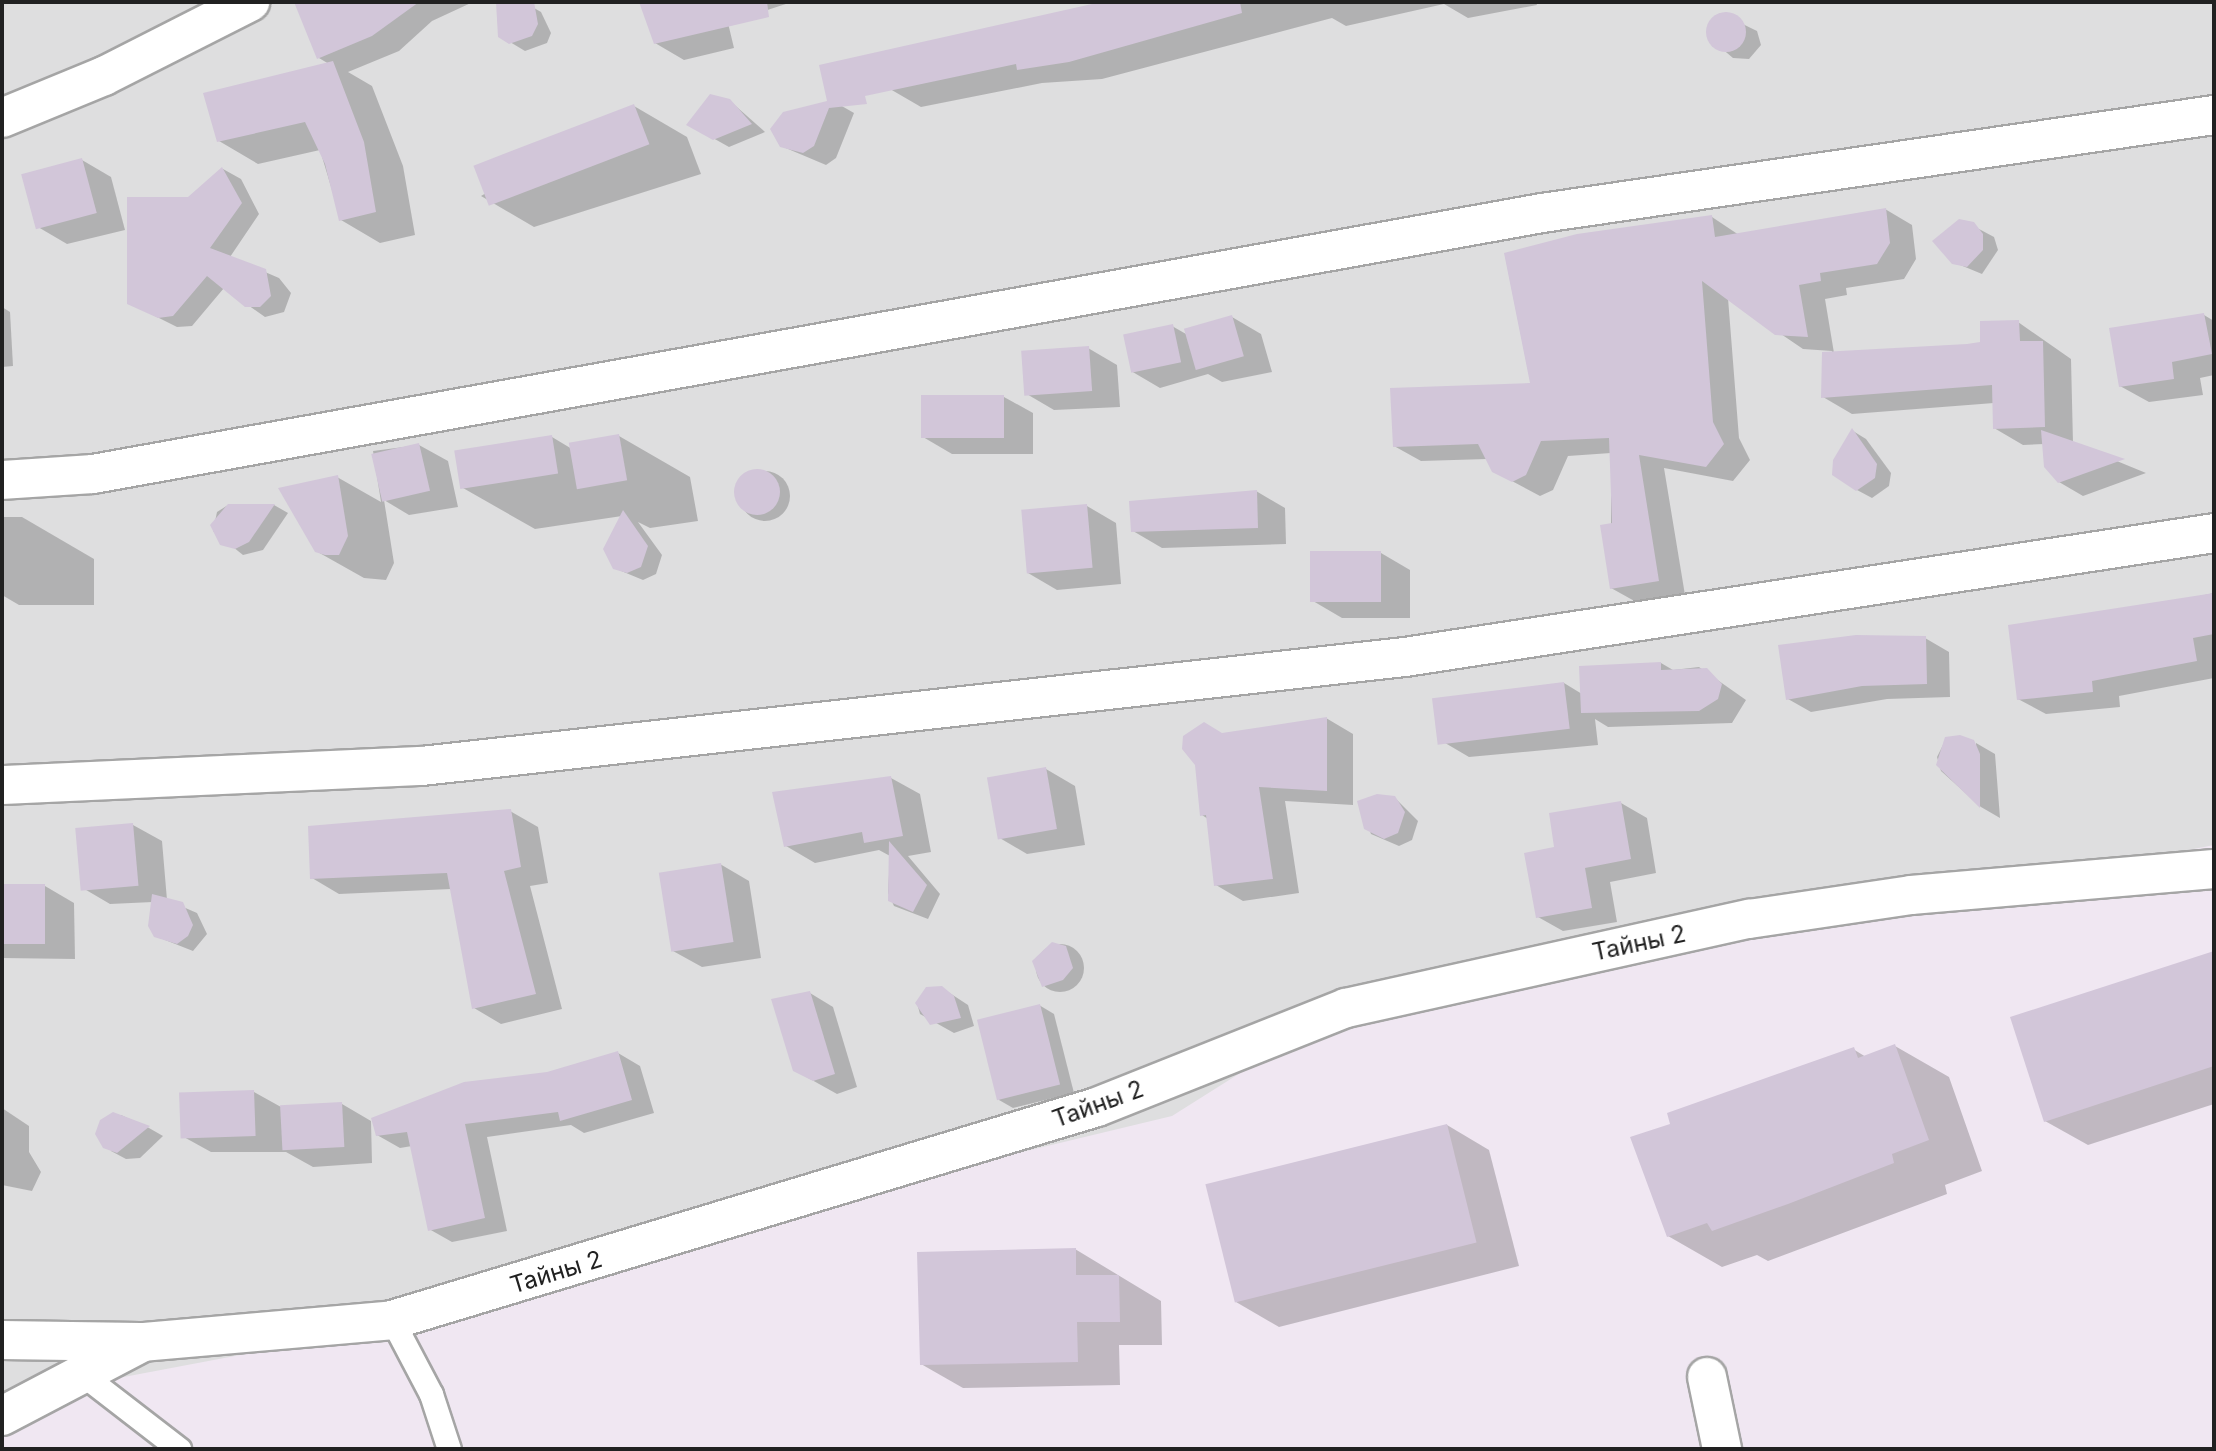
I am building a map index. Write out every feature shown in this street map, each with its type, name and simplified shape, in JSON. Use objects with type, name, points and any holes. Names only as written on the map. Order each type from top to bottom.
[{"type":"street","points":[[2,118],[104,76],[250,2]]},
{"type":"street","points":[[2,480],[93,474],[1542,213],[2214,115]]},
{"type":"street","points":[[2,785],[422,766],[1405,657],[2214,533]]},
{"type":"street","name":"Тайны 2","points":[[2,1416],[144,1342],[392,1320],[1097,1107],[1346,1008],[1749,919],[1911,895],[2214,869]]},
{"type":"street","points":[[2,1340],[144,1342]]},
{"type":"street","points":[[1707,1377],[1722,1449]]},
{"type":"lane","points":[[392,1320],[431,1394],[449,1449]]},
{"type":"lane","points":[[82,1374],[179,1449]]},
{"type":"shaded area","points":[[2,2],[2214,2],[2214,845],[1323,1021],[1172,1116],[785,1209],[394,1326],[2,1400]]},
{"type":"building","points":[[294,2],[419,2],[372,36],[317,59]]},
{"type":"building","points":[[496,2],[534,2],[538,24],[532,36],[509,44],[498,37]]},
{"type":"building","points":[[639,2],[767,2],[769,17],[654,44]]},
{"type":"building","points":[[1101,2],[1240,2],[1242,13],[1069,62],[1017,70],[1016,64],[865,96],[867,104],[829,108],[814,146],[803,153],[780,147],[770,129],[783,112],[827,101],[819,65]]},
{"type":"building","points":[[1726,12],[1734,13],[1740,18],[1745,24],[1745,40],[1740,46],[1734,51],[1726,52],[1718,51],[1712,46],[1707,40],[1706,32],[1707,24],[1712,18],[1718,13]]},
{"type":"building","points":[[333,61],[364,142],[376,212],[339,221],[325,164],[305,122],[217,142],[203,93]]},
{"type":"building","points":[[710,94],[730,99],[752,124],[713,140],[686,125]]},
{"type":"building","points":[[634,104],[649,144],[489,206],[473,166]]},
{"type":"building","points":[[82,158],[97,213],[36,229],[21,174]]},
{"type":"building","points":[[222,167],[242,203],[210,248],[266,269],[271,296],[260,307],[245,307],[207,276],[173,316],[158,318],[127,304],[127,197],[188,197]]},
{"type":"building","points":[[1886,208],[1890,243],[1877,264],[1820,273],[1821,281],[1799,285],[1808,337],[1775,335],[1702,281],[1713,422],[1724,444],[1706,467],[1639,455],[1659,581],[1610,589],[1600,525],[1612,523],[1609,438],[1541,441],[1526,475],[1512,482],[1492,472],[1478,444],[1393,447],[1390,388],[1530,383],[1504,253],[1577,234],[1712,215],[1715,237]]},
{"type":"building","points":[[1959,219],[1974,222],[1983,234],[1983,250],[1967,267],[1952,264],[1932,241]]},
{"type":"building","points":[[2204,313],[2212,354],[2172,362],[2174,379],[2119,387],[2109,328]]},
{"type":"building","points":[[1232,315],[1244,356],[1196,370],[1184,329]]},
{"type":"building","points":[[2019,320],[2020,341],[2043,341],[2045,427],[1993,429],[1992,385],[1821,398],[1822,352],[1980,342],[1980,321]]},
{"type":"building","points":[[1173,324],[1181,362],[1131,373],[1123,335]]},
{"type":"building","points":[[1089,346],[1092,391],[1024,396],[1021,351]]},
{"type":"building","points":[[921,395],[1004,395],[1004,438],[921,438]]},
{"type":"building","points":[[1852,428],[1877,464],[1875,478],[1856,491],[1832,475],[1833,460]]},
{"type":"building","points":[[2041,430],[2125,459],[2058,483],[2044,467]]},
{"type":"building","points":[[619,434],[627,480],[577,489],[569,443]]},
{"type":"building","points":[[552,435],[558,474],[460,489],[454,450]]},
{"type":"building","points":[[419,443],[430,491],[382,502],[371,454]]},
{"type":"building","points":[[757,469],[773,476],[780,492],[773,508],[757,515],[741,508],[734,492],[741,476]]},
{"type":"building","points":[[338,475],[348,536],[339,555],[325,555],[315,552],[278,488]]},
{"type":"building","points":[[1257,490],[1258,528],[1131,532],[1129,501]]},
{"type":"building","points":[[228,504],[275,504],[249,542],[235,549],[220,545],[210,525]]},
{"type":"building","points":[[1087,504],[1093,568],[1027,574],[1021,510]]},
{"type":"building","points":[[623,510],[648,546],[641,567],[627,573],[613,569],[603,549]]},
{"type":"building","points":[[1310,551],[1381,551],[1381,602],[1310,602]]},
{"type":"building","points":[[2214,593],[2214,634],[2193,638],[2197,661],[2092,681],[2093,692],[2017,700],[2008,625]]},
{"type":"building","points":[[1856,635],[1926,636],[1927,684],[1862,686],[1786,700],[1778,645]]},
{"type":"building","points":[[1661,662],[1661,670],[1707,668],[1722,684],[1718,699],[1699,711],[1581,713],[1579,666]]},
{"type":"building","points":[[1564,682],[1570,729],[1438,745],[1432,698]]},
{"type":"building","points":[[1327,717],[1327,791],[1259,787],[1273,879],[1214,886],[1206,815],[1200,816],[1195,765],[1182,749],[1183,736],[1204,722],[1222,733]]},
{"type":"building","points":[[1960,735],[1974,740],[1980,754],[1980,808],[1936,765],[1945,737]]},
{"type":"building","points":[[1046,767],[1057,829],[998,839],[987,777]]},
{"type":"building","points":[[891,776],[903,836],[864,843],[862,832],[784,847],[772,792]]},
{"type":"building","points":[[1377,794],[1395,796],[1405,812],[1398,833],[1384,839],[1364,829],[1357,801]]},
{"type":"building","points":[[1621,801],[1631,859],[1585,868],[1592,908],[1536,918],[1524,853],[1554,847],[1549,813]]},
{"type":"building","points":[[511,809],[521,867],[504,871],[536,994],[472,1009],[447,873],[310,879],[308,826]]},
{"type":"building","points":[[133,823],[138,886],[81,891],[75,828]]},
{"type":"building","points":[[889,841],[927,885],[913,912],[888,901]]},
{"type":"building","points":[[721,863],[734,942],[671,952],[659,873]]},
{"type":"building","points":[[2,884],[45,884],[45,944],[2,944]]},
{"type":"building","points":[[152,894],[183,902],[193,925],[188,936],[177,944],[154,937],[148,926]]},
{"type":"building","points":[[1052,942],[1066,946],[1073,968],[1063,980],[1042,987],[1032,961]]},
{"type":"building","points":[[2214,951],[2214,1066],[2044,1122],[2010,1017]]},
{"type":"building","points":[[942,986],[954,996],[961,1018],[930,1025],[915,1003],[926,987]]},
{"type":"building","points":[[810,991],[835,1074],[813,1081],[793,1071],[771,999]]},
{"type":"building","points":[[1040,1004],[1060,1085],[997,1100],[977,1020]]},
{"type":"building","points":[[1895,1044],[1929,1140],[1892,1154],[1894,1163],[1788,1204],[1712,1231],[1707,1223],[1667,1237],[1630,1137],[1670,1124],[1667,1113],[1854,1047],[1858,1058]]},
{"type":"building","points":[[618,1051],[632,1100],[560,1121],[558,1112],[465,1124],[485,1218],[428,1231],[407,1132],[376,1136],[371,1118],[464,1082],[547,1072]]},
{"type":"building","points":[[254,1090],[256,1136],[181,1139],[179,1093]]},
{"type":"building","points":[[342,1102],[344,1147],[282,1150],[280,1105]]},
{"type":"building","points":[[113,1112],[150,1126],[117,1153],[103,1148],[95,1134],[100,1120]]},
{"type":"building","points":[[1447,1124],[1477,1242],[1235,1303],[1205,1184]]},
{"type":"building","points":[[1076,1248],[1076,1275],[1119,1275],[1120,1322],[1077,1322],[1078,1362],[920,1365],[917,1252]]}]
